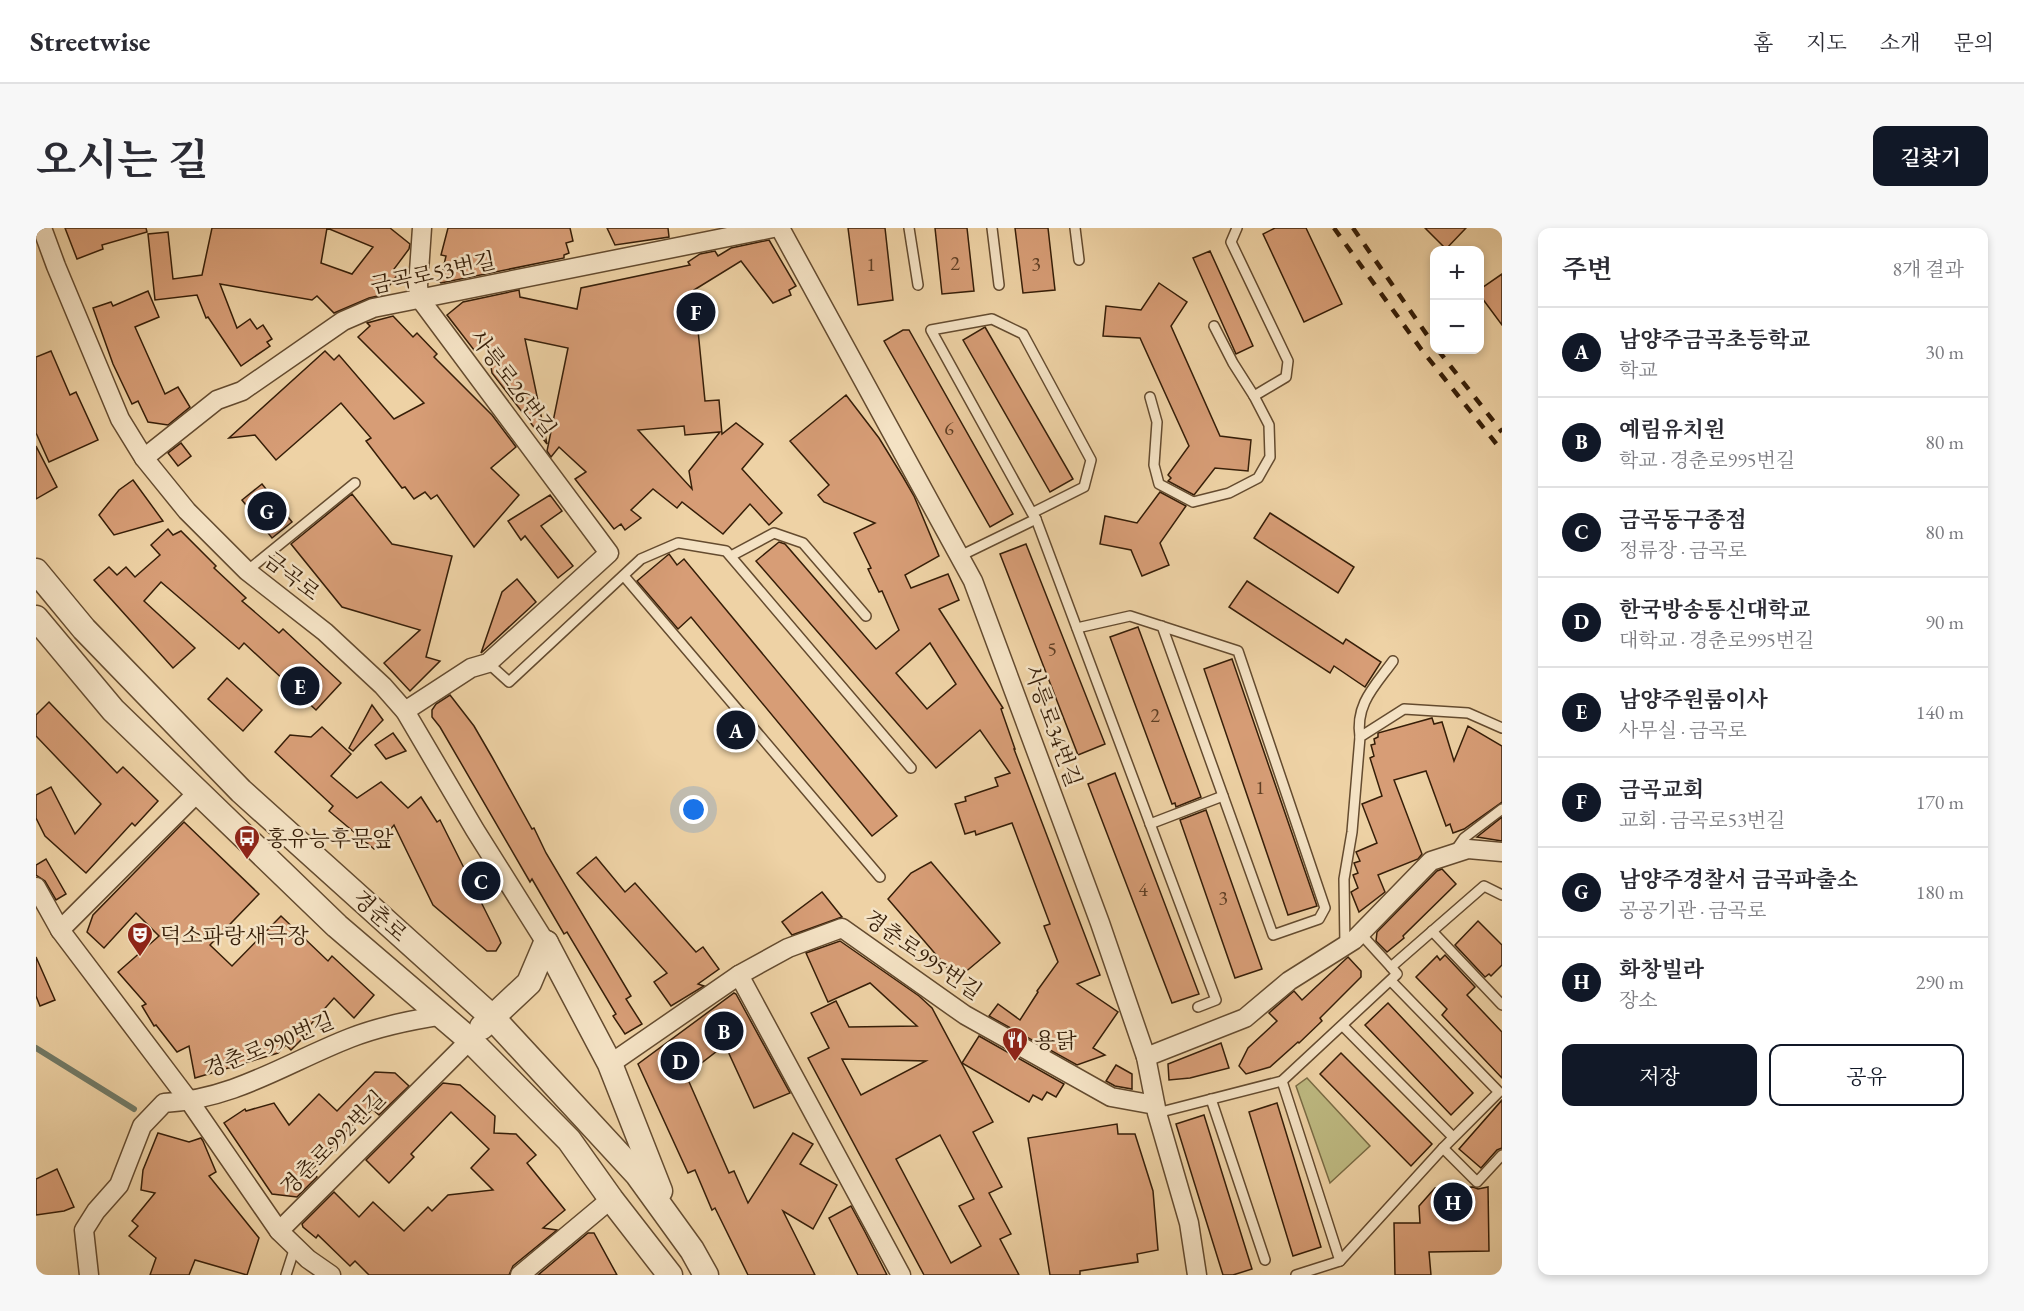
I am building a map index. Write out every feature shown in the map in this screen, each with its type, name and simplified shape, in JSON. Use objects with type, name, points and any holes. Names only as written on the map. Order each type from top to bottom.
[{"type":"street","name":"금곡로","points":[[42,228],[120,419],[144,458],[187,511],[246,571],[325,632],[383,686],[405,711],[546,942]]},
{"type":"street","points":[[420,299],[418,286],[422,228]]},
{"type":"street","name":"금곡로53번길","points":[[144,458],[217,400],[242,391],[343,321],[374,308],[773,228]]},
{"type":"street","name":"사릉로34번길","points":[[780,228],[978,592],[1100,923],[1146,1057],[1156,1109],[1189,1223],[1197,1275]]},
{"type":"street","name":"사릉로26번길","points":[[420,299],[609,553],[488,663]]},
{"type":"street","name":"경춘로","points":[[36,571],[91,637],[241,791],[492,1017],[637,1174],[692,1250],[706,1275]]},
{"type":"street","name":"경춘로","points":[[36,618],[113,710],[337,926],[444,1015],[569,1140],[670,1275]]},
{"type":"street","points":[[405,711],[471,668],[488,663]]},
{"type":"street","points":[[60,930],[198,792]]},
{"type":"street","points":[[1146,1057],[1245,1018],[1289,981],[1345,946],[1431,861],[1468,849],[1502,852]]},
{"type":"street","points":[[36,887],[60,930],[190,1102],[279,1231]]},
{"type":"street","name":"경춘로995번길","points":[[610,1064],[740,975],[788,948],[842,928],[965,1015],[1111,1097],[1156,1109]]},
{"type":"street","points":[[470,1040],[529,983],[546,942]]},
{"type":"street","points":[[546,942],[610,1064],[671,1221]]},
{"type":"street","points":[[740,975],[902,1275]]},
{"type":"street","name":"경춘로990번길","points":[[89,1275],[84,1230],[96,1211],[119,1185],[142,1126],[164,1103],[190,1102],[245,1086],[350,1038],[400,1022],[444,1015]]},
{"type":"street","name":"경춘로992번길","points":[[331,1275],[308,1259],[279,1231],[470,1040]]},
{"type":"street","points":[[519,1275],[611,1199]]},
{"type":"lane","points":[[909,228],[918,285]]},
{"type":"lane","points":[[992,228],[999,285]]},
{"type":"lane","points":[[1075,228],[1079,260]]},
{"type":"lane","points":[[1237,228],[1231,243],[1288,361],[1286,377],[1254,396]]},
{"type":"lane","points":[[960,556],[1034,516],[1084,487],[1091,459],[1023,334],[992,319],[931,330],[1034,516],[1216,1000],[1198,1007]]},
{"type":"lane","points":[[1150,397],[1157,422],[1154,465],[1160,484],[1193,502],[1229,492],[1258,478],[1270,457],[1269,425],[1214,326]]},
{"type":"lane","points":[[246,571],[355,483]]},
{"type":"lane","points":[[731,556],[774,533],[803,543],[867,616]]},
{"type":"lane","points":[[488,663],[509,682],[641,559],[678,543],[726,551],[911,768]]},
{"type":"lane","points":[[624,576],[880,877]]},
{"type":"lane","points":[[1077,628],[1130,616],[1162,626],[1238,651],[1325,908],[1319,919],[1273,935],[1162,626]]},
{"type":"lane","points":[[1345,946],[1344,879],[1352,832],[1360,737],[1358,724],[1364,702],[1393,661]]},
{"type":"lane","points":[[1360,737],[1404,710],[1468,713],[1502,728]]},
{"type":"lane","points":[[1150,824],[1223,796]]},
{"type":"lane","points":[[1452,854],[1464,838],[1502,809]]},
{"type":"lane","points":[[1391,967],[1484,886],[1502,895]]},
{"type":"lane","points":[[1432,932],[1502,1005]]},
{"type":"lane","points":[[1156,1109],[1282,1082],[1398,974],[1360,933]]},
{"type":"lane","points":[[1296,1275],[1340,1261],[1453,1137],[1499,1092],[1391,981]]},
{"type":"lane","points":[[1343,1026],[1453,1137]]},
{"type":"lane","points":[[1282,1082],[1340,1261]]},
{"type":"lane","points":[[1211,1099],[1265,1260]]},
{"type":"lane","points":[[1443,1148],[1477,1182],[1502,1155]]},
{"type":"lane","points":[[286,1275],[295,1247]]},
{"type":"shaded area","points":[[1307,1078],[1370,1146],[1330,1183],[1296,1086]]},
{"type":"building","points":[[65,228],[146,228],[147,232],[102,245],[103,249],[77,259]]},
{"type":"building","points":[[212,228],[327,228],[390,228],[410,244],[409,249],[394,269],[399,273],[382,295],[334,313],[317,296],[312,300],[220,284],[237,328],[250,319],[257,329],[263,325],[272,339],[267,342],[270,346],[241,366],[208,317],[206,318],[197,295],[155,300],[148,234],[168,232],[173,279],[202,275]],"holes":[[[327,228],[373,247],[352,274],[321,263]]]},
{"type":"building","points":[[448,228],[570,228],[573,241],[566,243],[569,253],[564,255],[564,258],[441,283],[446,256],[441,255]]},
{"type":"building","points":[[607,228],[668,228],[669,237],[615,245]]},
{"type":"building","points":[[848,228],[885,228],[893,300],[858,305]]},
{"type":"building","points":[[935,228],[967,228],[974,291],[942,294]]},
{"type":"building","points":[[1015,228],[1048,228],[1055,290],[1023,293]]},
{"type":"building","points":[[1275,228],[1306,228],[1342,304],[1304,322],[1263,234]]},
{"type":"building","points":[[1425,228],[1466,228],[1449,246],[1443,246]]},
{"type":"building","points":[[769,240],[796,286],[789,290],[791,295],[773,303],[741,261],[694,290],[705,401],[719,400],[722,434],[736,423],[763,444],[742,469],[782,513],[769,525],[750,504],[723,534],[682,502],[677,508],[653,489],[631,510],[641,518],[625,530],[621,524],[614,529],[575,479],[586,472],[559,447],[551,457],[547,451],[568,348],[525,339],[547,444],[492,373],[487,340],[474,350],[447,315],[463,302],[519,290],[520,297],[577,309],[581,288],[690,265],[688,262],[700,254],[715,251],[718,256],[731,248]],"holes":[[[684,426],[685,435],[720,432],[689,471],[692,489],[638,430]]]},
{"type":"building","points":[[1210,251],[1253,346],[1236,354],[1193,258]]},
{"type":"building","points":[[1502,274],[1502,325],[1484,301],[1484,287]]},
{"type":"building","points":[[1159,283],[1187,302],[1171,326],[1220,436],[1251,440],[1248,471],[1215,468],[1194,495],[1168,481],[1171,478],[1168,475],[1189,446],[1140,338],[1103,336],[1106,306],[1141,310]]},
{"type":"building","points":[[148,291],[159,317],[135,327],[165,394],[178,387],[190,407],[168,425],[148,422],[138,401],[132,404],[113,364],[93,308],[111,302],[113,306]]},
{"type":"building","points":[[393,316],[413,337],[417,333],[437,354],[434,357],[492,415],[516,447],[491,468],[519,495],[474,547],[437,495],[431,499],[425,492],[414,499],[405,487],[402,488],[366,441],[371,438],[341,403],[276,460],[255,435],[229,438],[325,351],[334,360],[339,355],[394,419],[424,403],[358,337],[370,326],[367,323]]},
{"type":"building","points":[[985,327],[1073,479],[1050,492],[963,340]]},
{"type":"building","points":[[903,330],[909,330],[1013,514],[990,527],[884,341]]},
{"type":"building","points":[[51,351],[70,395],[76,392],[98,440],[49,462],[36,433],[36,357]]},
{"type":"building","points":[[846,395],[879,438],[914,496],[939,556],[905,575],[911,588],[948,574],[959,600],[939,609],[1003,708],[1001,709],[1014,749],[1100,975],[1077,984],[1118,1012],[1093,1048],[1105,1055],[1077,1065],[989,1016],[998,1004],[1020,1020],[1058,962],[1044,926],[1050,924],[1012,823],[976,835],[975,831],[965,834],[955,804],[966,801],[965,797],[998,786],[995,778],[1010,773],[980,730],[936,768],[756,561],[779,542],[785,544],[876,649],[899,630],[882,591],[879,592],[868,569],[871,568],[854,533],[875,523],[824,502],[818,495],[829,485],[790,441]],"holes":[[[930,643],[956,684],[927,709],[896,673]]]},
{"type":"building","points":[[181,443],[191,456],[178,466],[168,453]]},
{"type":"building","points":[[36,446],[57,487],[36,499]]},
{"type":"building","points":[[133,480],[163,521],[114,535],[99,515],[119,490]]},
{"type":"building","points":[[262,484],[292,522],[272,538],[242,500]]},
{"type":"building","points":[[1160,492],[1186,506],[1160,543],[1169,565],[1142,576],[1131,550],[1100,544],[1105,516],[1137,523]]},
{"type":"building","points":[[352,494],[392,544],[452,556],[426,657],[440,661],[410,691],[384,663],[420,630],[342,607],[291,544]]},
{"type":"building","points":[[550,495],[562,511],[541,526],[573,566],[558,578],[525,536],[521,540],[508,521]]},
{"type":"building","points":[[1270,513],[1354,567],[1338,593],[1254,538]]},
{"type":"building","points":[[168,529],[173,535],[181,531],[216,566],[214,568],[246,598],[242,601],[279,633],[283,629],[341,683],[316,710],[244,643],[239,649],[161,582],[144,601],[195,648],[173,668],[94,580],[109,567],[117,575],[126,567],[135,577],[160,555],[151,545]]},
{"type":"building","points":[[1026,544],[1105,744],[1078,755],[1000,554]]},
{"type":"building","points":[[669,554],[677,565],[684,559],[897,816],[872,836],[691,617],[678,629],[637,581]]},
{"type":"building","points":[[517,579],[536,602],[481,653],[502,592]]},
{"type":"building","points":[[1247,581],[1343,644],[1346,639],[1381,662],[1365,687],[1334,666],[1330,673],[1229,607]]},
{"type":"building","points":[[1138,627],[1201,797],[1176,807],[1175,803],[1172,804],[1110,637]]},
{"type":"building","points":[[1232,659],[1317,906],[1288,915],[1204,669]]},
{"type":"building","points":[[227,678],[262,710],[243,731],[208,699]]},
{"type":"building","points":[[450,695],[474,726],[631,996],[626,999],[642,1024],[625,1034],[613,1016],[616,1014],[567,932],[564,934],[532,879],[530,882],[432,717],[432,710],[436,704]]},
{"type":"building","points":[[49,702],[117,773],[123,767],[158,801],[135,826],[132,823],[86,873],[45,836],[36,818],[36,795],[51,787],[75,834],[101,804],[36,736],[36,715]]},
{"type":"building","points":[[372,705],[383,720],[353,751],[349,748]]},
{"type":"building","points":[[1432,718],[1434,724],[1442,722],[1454,761],[1468,726],[1502,746],[1502,802],[1464,829],[1453,833],[1450,824],[1446,826],[1426,771],[1394,780],[1422,854],[1418,859],[1378,875],[1385,892],[1359,912],[1351,892],[1358,888],[1353,875],[1358,873],[1354,863],[1360,861],[1356,852],[1377,843],[1362,804],[1382,796],[1370,758],[1374,756],[1371,745],[1375,744],[1374,739],[1378,737],[1378,733]]},
{"type":"building","points":[[322,727],[351,754],[331,776],[357,798],[381,782],[408,808],[421,797],[437,822],[440,820],[499,938],[501,943],[496,951],[487,951],[433,905],[394,825],[374,849],[329,811],[333,806],[275,752],[290,735],[311,737]]},
{"type":"building","points":[[393,733],[406,751],[386,759],[375,745]]},
{"type":"building","points":[[1115,773],[1199,994],[1172,1003],[1088,784]]},
{"type":"building","points":[[1206,810],[1262,969],[1235,978],[1180,820]]},
{"type":"building","points":[[1502,817],[1502,841],[1477,837]]},
{"type":"building","points":[[184,822],[259,894],[210,945],[232,966],[281,916],[328,961],[332,956],[374,995],[354,1018],[334,998],[304,1032],[307,1034],[291,1050],[286,1045],[278,1053],[195,1078],[189,1046],[177,1052],[156,1025],[154,1026],[142,1006],[146,1004],[118,972],[159,936],[136,913],[104,948],[87,932],[93,915]]},
{"type":"building","points":[[596,857],[625,892],[635,883],[696,952],[703,947],[719,969],[698,984],[704,986],[671,1006],[654,982],[667,973],[577,873]]},
{"type":"building","points":[[46,859],[66,894],[56,900],[45,881],[36,875],[36,865]]},
{"type":"building","points":[[931,862],[1000,943],[957,979],[888,899],[911,873]]},
{"type":"building","points":[[1442,869],[1456,884],[1403,936],[1404,938],[1387,952],[1376,941],[1377,932],[1437,871]]},
{"type":"building","points":[[822,892],[842,917],[792,935],[782,922]]},
{"type":"building","points":[[1478,921],[1502,945],[1502,965],[1491,976],[1489,974],[1485,977],[1455,945]]},
{"type":"building","points":[[840,941],[919,996],[932,1008],[993,1122],[973,1132],[1002,1187],[989,1193],[1011,1234],[1000,1239],[1019,1275],[924,1275],[808,1058],[829,1048],[811,1013],[836,1001],[849,1027],[917,1026],[870,983],[828,1002],[806,953]],"holes":[[[842,1059],[926,1061],[861,1095]],[[940,1135],[974,1199],[959,1206],[981,1246],[951,1263],[896,1159]]]},
{"type":"building","points":[[1445,955],[1475,987],[1467,995],[1502,1032],[1502,1078],[1442,1015],[1447,1009],[1416,977],[1437,956],[1440,960]]},
{"type":"building","points":[[36,957],[55,1000],[40,1006],[36,996]]},
{"type":"building","points":[[1348,957],[1361,971],[1361,977],[1320,1018],[1322,1021],[1299,1043],[1270,1067],[1246,1074],[1239,1066],[1248,1048],[1277,1021],[1269,1013],[1294,991],[1302,1000]]},
{"type":"building","points":[[734,993],[790,1093],[754,1108],[725,1045],[686,1075],[729,1173],[734,1171],[748,1203],[793,1133],[813,1144],[800,1164],[837,1185],[813,1229],[783,1211],[815,1275],[748,1275],[715,1208],[712,1210],[695,1170],[688,1173],[638,1064]]},
{"type":"building","points":[[1388,1003],[1473,1093],[1451,1115],[1365,1025]]},
{"type":"building","points":[[979,1036],[1064,1084],[1056,1097],[1047,1092],[1042,1100],[1033,1095],[1029,1102],[962,1063]]},
{"type":"building","points":[[1221,1043],[1229,1068],[1190,1078],[1169,1080],[1168,1064]]},
{"type":"building","points":[[1341,1053],[1432,1144],[1411,1166],[1320,1074]]},
{"type":"building","points":[[1116,1065],[1132,1074],[1132,1089],[1115,1086],[1106,1081]]},
{"type":"building","points":[[375,1072],[395,1073],[409,1086],[379,1115],[372,1109],[359,1123],[357,1121],[310,1170],[317,1177],[297,1197],[272,1194],[224,1123],[245,1109],[246,1111],[274,1103],[289,1125],[319,1094],[337,1111]]},
{"type":"building","points":[[443,1083],[460,1085],[495,1116],[494,1133],[516,1134],[536,1155],[527,1163],[565,1210],[543,1228],[557,1230],[513,1266],[509,1275],[369,1275],[355,1261],[350,1266],[318,1235],[316,1238],[303,1227],[302,1224],[334,1192],[359,1217],[373,1202],[404,1231],[428,1207],[432,1211],[448,1195],[493,1190],[471,1168],[489,1149],[451,1112],[411,1154],[414,1157],[389,1183],[366,1160]]},
{"type":"building","points":[[1502,1100],[1502,1148],[1497,1150],[1481,1168],[1459,1149]]},
{"type":"building","points":[[1277,1103],[1321,1247],[1293,1256],[1249,1112]]},
{"type":"building","points":[[1204,1115],[1252,1269],[1233,1275],[1223,1275],[1176,1124]]},
{"type":"building","points":[[1117,1124],[1118,1134],[1135,1134],[1153,1191],[1158,1250],[1137,1254],[1138,1262],[1080,1271],[1080,1275],[1050,1275],[1028,1138]]},
{"type":"building","points":[[158,1133],[189,1142],[201,1138],[203,1141],[216,1172],[209,1176],[259,1238],[247,1275],[195,1260],[189,1275],[150,1275],[156,1258],[129,1236],[138,1226],[132,1221],[155,1193],[141,1190],[143,1170]]},
{"type":"building","points":[[57,1169],[74,1207],[64,1211],[36,1215],[36,1179]]},
{"type":"building","points":[[1473,1187],[1478,1189],[1488,1187],[1489,1251],[1429,1252],[1431,1275],[1395,1275],[1394,1223],[1420,1223],[1419,1206],[1435,1188]]},
{"type":"building","points":[[851,1206],[887,1275],[858,1275],[829,1218]]},
{"type":"building","points":[[588,1233],[594,1233],[617,1275],[538,1275]]},
{"type":"waterway","points":[[36,1048],[134,1109]]},
{"type":"railway","points":[[1334,228],[1421,349],[1502,451]]},
{"type":"railway","points":[[1353,228],[1430,339]]},
{"type":"railway","points":[[1441,354],[1502,432]]},
{"type":"place","name":"금곡교회","points":[[696,312]]},
{"type":"place","name":"남양주경찰서 금곡파출소","points":[[267,511]]},
{"type":"place","name":"남양주원룸이사","points":[[300,686]]},
{"type":"place","name":"남양주금곡초등학교","points":[[736,730]]},
{"type":"place","name":"홍유능후문앞","points":[[247,861]]},
{"type":"place","name":"금곡동구종점","points":[[481,881]]},
{"type":"place","name":"덕소파랑새극장","points":[[140,958]]},
{"type":"place","name":"예림유치원","points":[[724,1031]]},
{"type":"place","name":"한국방송통신대학교","points":[[680,1061]]},
{"type":"place","name":"용닭","points":[[1015,1063]]},
{"type":"place","name":"화창빌라","points":[[1453,1202]]}]
